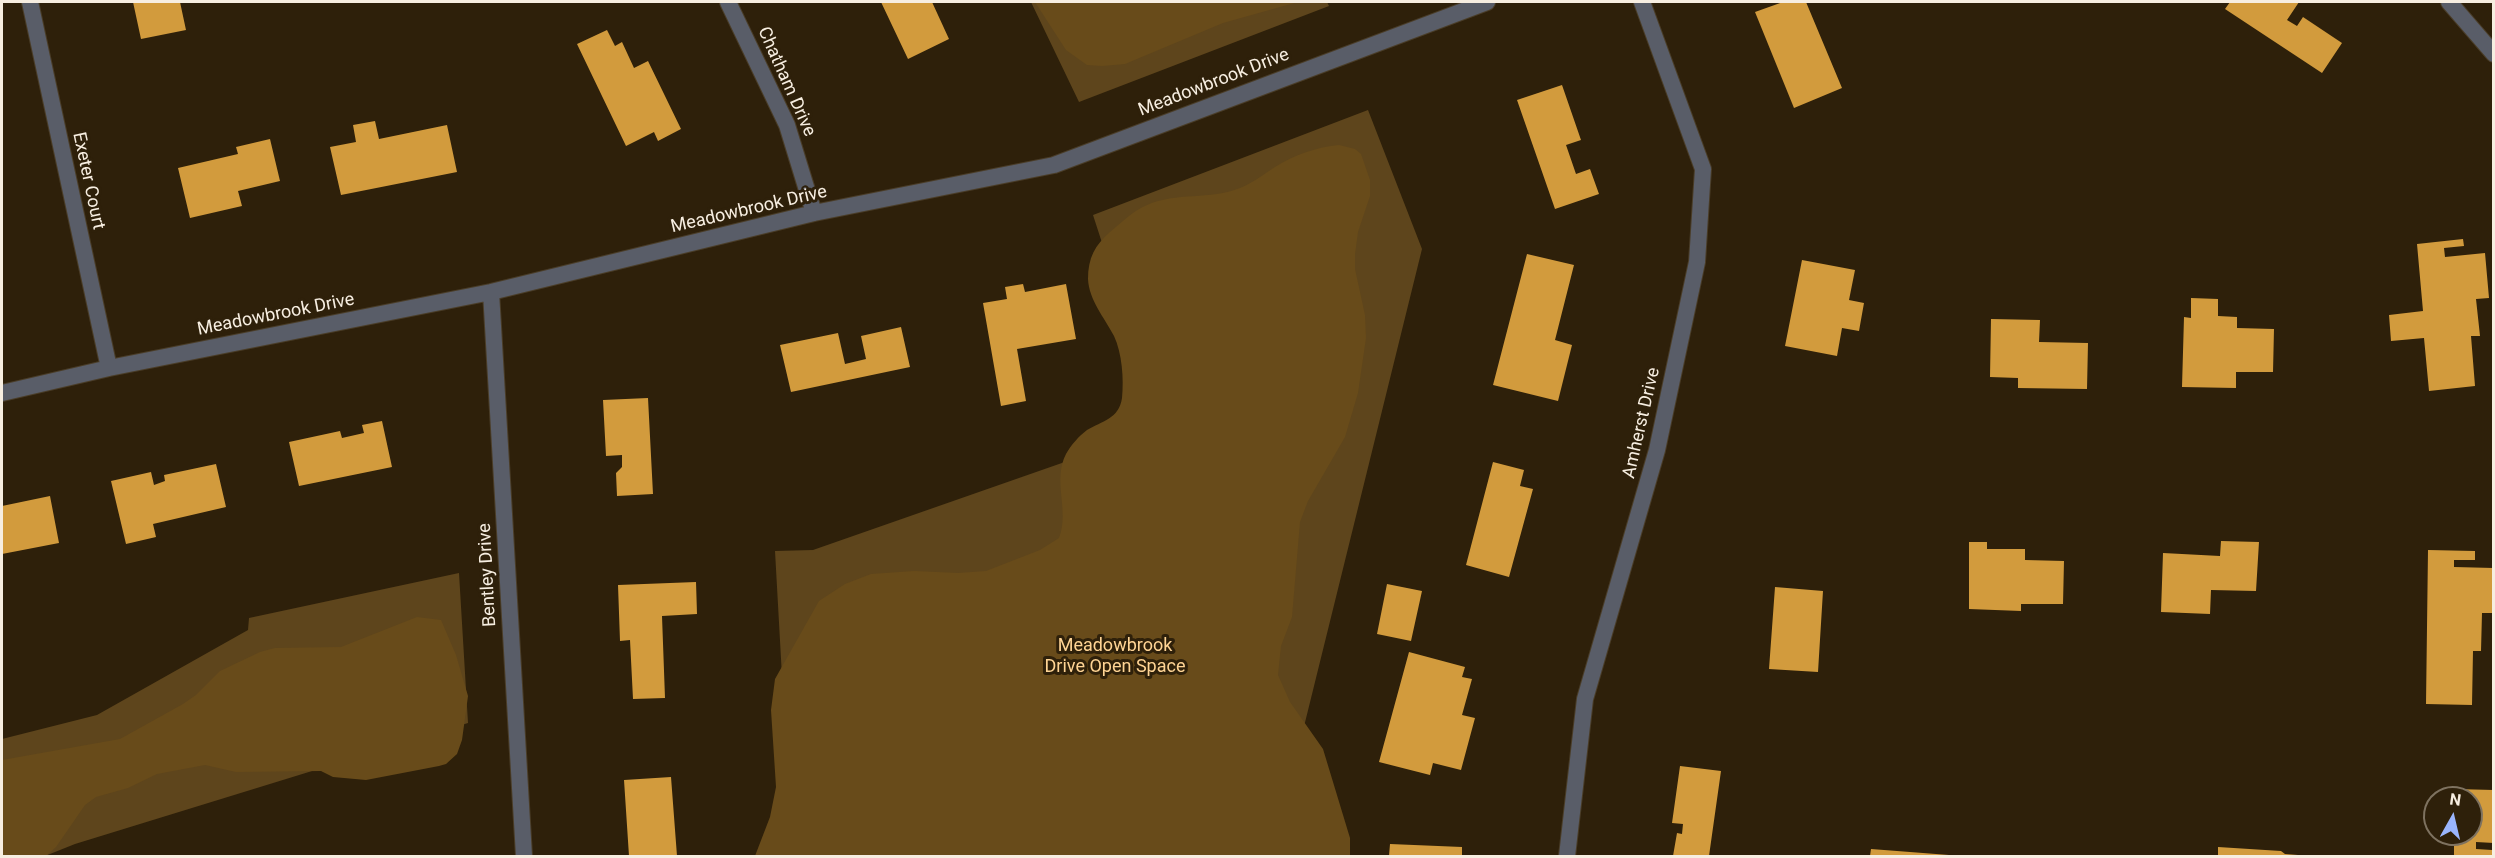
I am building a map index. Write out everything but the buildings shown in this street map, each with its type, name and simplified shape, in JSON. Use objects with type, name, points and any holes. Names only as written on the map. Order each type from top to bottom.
[{"type":"street","name":"Exeter Court","points":[[30,2],[108,369]]},
{"type":"street","name":"Chatham Drive","points":[[728,2],[787,125],[814,213]]},
{"type":"street","name":"Meadowbrook Drive","points":[[2,393],[108,369],[491,292],[814,213],[1054,165],[1487,2]]},
{"type":"street","name":"Amherst Drive","points":[[1567,856],[1585,699],[1658,450],[1697,262],[1703,169],[1642,2]]},
{"type":"street","points":[[2449,2],[2493,54]]},
{"type":"street","name":"Bentley Drive","points":[[491,292],[525,856]]},
{"type":"green space","points":[[1031,2],[1327,2],[1329,6],[1079,102]]},
{"type":"green space","points":[[1035,2],[1298,2],[1223,23],[1125,64],[1102,66],[1087,65],[1066,50]]},
{"type":"green space","name":"Meadowbrook Drive Open Space","points":[[1368,110],[1422,249],[1293,771],[792,856],[775,551],[813,550],[1162,428],[1093,215]]},
{"type":"green space","name":"Meadowbrook Drive Open Space","points":[[1339,145],[1355,149],[1361,154],[1370,180],[1370,196],[1358,232],[1355,254],[1355,269],[1365,315],[1366,338],[1358,393],[1345,437],[1308,501],[1300,522],[1292,617],[1281,646],[1278,675],[1290,702],[1323,749],[1350,838],[1350,856],[755,856],[770,817],[776,787],[771,710],[775,679],[819,601],[845,584],[871,574],[914,571],[958,573],[986,571],[1040,550],[1059,538],[1063,517],[1061,475],[1066,454],[1084,432],[1114,415],[1122,398],[1122,366],[1117,343],[1089,287],[1089,265],[1093,252],[1100,242],[1128,217],[1147,205],[1170,199],[1229,192],[1249,184],[1298,155]]},
{"type":"green space","points":[[459,573],[468,723],[75,844],[45,856],[2,856],[2,739],[97,715],[248,630],[249,618]]},
{"type":"green space","points":[[417,617],[441,620],[456,655],[468,696],[462,740],[457,754],[446,764],[366,780],[333,777],[321,771],[236,772],[205,765],[157,774],[128,788],[96,797],[85,805],[56,847],[46,856],[2,856],[2,760],[120,739],[183,704],[196,695],[220,671],[260,652],[275,648],[341,647]]}]
